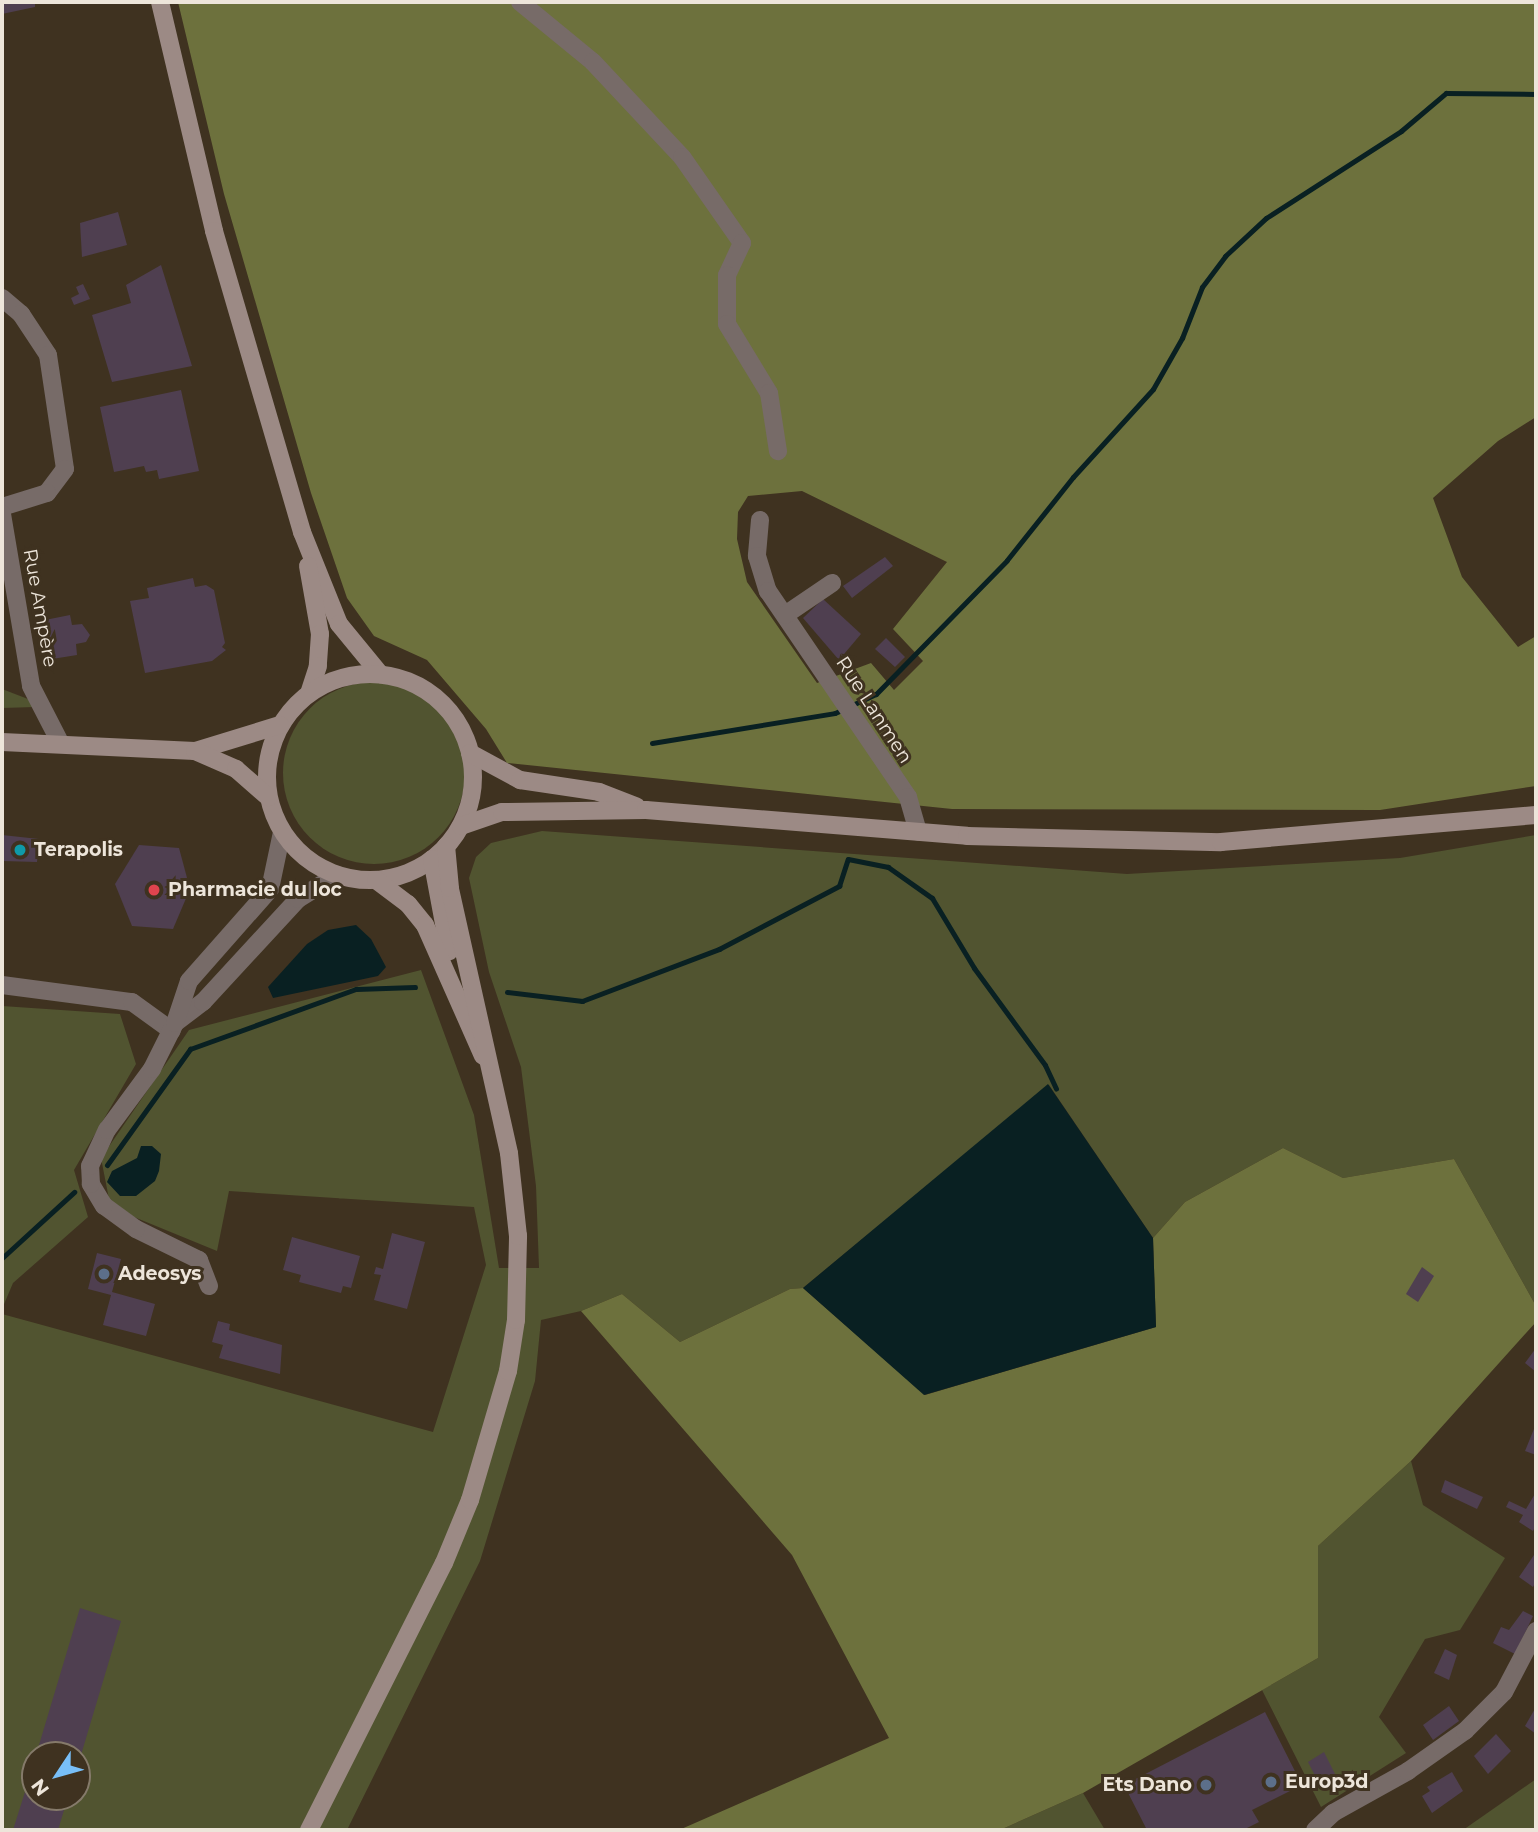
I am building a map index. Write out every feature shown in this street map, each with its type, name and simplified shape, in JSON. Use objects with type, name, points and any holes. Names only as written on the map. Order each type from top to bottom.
[{"type":"main road","points":[[160,2],[214,231],[302,532],[339,624],[380,674]]},
{"type":"main road","points":[[302,532],[320,634],[318,666],[309,693]]},
{"type":"main road","points":[[380,674],[428,691],[462,729],[470,753],[472,790],[461,826],[446,846],[415,870],[376,880],[337,875],[297,850],[282,832],[268,797],[266,772],[280,725],[309,693],[343,677],[380,674]]},
{"type":"main road","points":[[2,742],[195,751],[280,725]]},
{"type":"main road","points":[[195,751],[236,769],[268,797]]},
{"type":"main road","points":[[470,753],[520,780],[600,792],[646,810]]},
{"type":"main road","points":[[461,826],[502,812],[646,810],[1082,842],[1221,842],[1536,814]]},
{"type":"main road","points":[[309,1830],[444,1563],[492,1434],[508,1371],[518,1236],[509,1153],[485,1059],[482,1028],[450,888],[446,846]]},
{"type":"main road","points":[[432,859],[444,938],[469,1007],[482,1028]]},
{"type":"main road","points":[[376,880],[408,905],[425,925],[485,1059]]},
{"type":"street","points":[[520,2],[593,62],[682,157],[742,243],[727,275],[727,324],[769,393],[778,452]]},
{"type":"street","points":[[2,298],[21,314],[48,355],[65,469],[47,494],[2,507]]},
{"type":"street","name":"Rue Ampère","points":[[2,514],[31,686],[61,744]]},
{"type":"street","name":"Rue Lanmen","points":[[760,520],[757,556],[768,591],[857,718],[908,797],[918,832]]},
{"type":"street","points":[[785,615],[832,583]]},
{"type":"street","points":[[209,1286],[199,1260],[136,1229],[104,1206],[89,1176],[92,1157],[107,1130],[152,1069],[173,1027],[189,981],[270,889],[282,832]]},
{"type":"street","points":[[173,1027],[203,1002],[298,899],[337,875]]},
{"type":"street","points":[[2,985],[132,1002],[173,1027]]},
{"type":"street","points":[[1315,1830],[1333,1813],[1408,1771],[1465,1731],[1504,1692],[1536,1631]]},
{"type":"green space","points":[[178,2],[1536,2],[1536,417],[1498,441],[1433,498],[1462,577],[1518,647],[1536,636],[1536,786],[1380,810],[952,809],[507,763],[486,729],[427,660],[374,636],[347,598],[311,493],[224,194]],"holes":[[[802,491],[947,562],[893,629],[923,661],[894,690],[871,663],[817,683],[747,582],[737,539],[738,512],[748,496]]]},
{"type":"green space","points":[[374,682],[392,683],[409,689],[439,708],[458,738],[464,755],[464,791],[458,808],[439,838],[409,857],[392,863],[374,864],[356,863],[339,857],[309,838],[290,808],[284,791],[283,773],[284,755],[290,738],[309,708],[339,689],[356,683]]},
{"type":"green space","points":[[2,689],[28,699],[35,707],[2,708]]},
{"type":"green space","points":[[542,831],[1127,874],[1400,858],[1536,835],[1536,1306],[1454,1159],[1343,1178],[1283,1148],[1185,1202],[1153,1238],[1049,1085],[803,1288],[790,1289],[680,1342],[622,1294],[581,1311],[541,1320],[535,1381],[480,1561],[347,1830],[2,1830],[2,1314],[433,1432],[486,1265],[474,1207],[229,1191],[217,1251],[134,1217],[109,1199],[101,1158],[189,1030],[421,970],[474,1115],[499,1268],[539,1268],[536,1186],[521,1067],[489,972],[469,878],[476,857],[491,843]]},
{"type":"green space","points":[[2,1006],[120,1014],[136,1064],[74,1170],[88,1217],[13,1283],[2,1309]]},
{"type":"green space","points":[[1283,1148],[1343,1178],[1454,1159],[1536,1306],[1536,1322],[1411,1461],[1318,1546],[1318,1658],[1083,1793],[1000,1830],[679,1830],[889,1738],[792,1555],[581,1311],[622,1294],[680,1342],[790,1289],[803,1288],[925,1395],[1156,1327],[1153,1238],[1185,1202]]},
{"type":"green space","points":[[1411,1461],[1423,1505],[1505,1558],[1460,1630],[1425,1639],[1379,1717],[1406,1753],[1321,1807],[1262,1690],[1318,1658],[1318,1546]]},
{"type":"green space","points":[[1536,1779],[1536,1830],[1463,1830]]},
{"type":"green space","points":[[1083,1793],[1105,1830],[1000,1830]]},
{"type":"water","points":[[356,925],[371,939],[386,967],[378,976],[273,998],[268,987],[307,944],[328,930]]},
{"type":"water","points":[[1048,1084],[1153,1238],[1156,1327],[924,1395],[803,1288]]},
{"type":"water","points":[[141,1146],[152,1146],[161,1154],[155,1181],[136,1196],[120,1196],[107,1182],[112,1171],[137,1158]]},
{"type":"building","points":[[2,2],[35,2],[35,7],[2,14]]},
{"type":"building","points":[[118,212],[127,245],[82,257],[80,223]]},
{"type":"building","points":[[161,265],[192,366],[112,382],[92,315],[131,303],[126,285]]},
{"type":"building","points":[[83,284],[90,299],[74,305],[71,298],[79,294],[76,287]]},
{"type":"building","points":[[181,390],[199,471],[159,479],[157,470],[146,472],[144,466],[114,472],[100,407]]},
{"type":"building","points":[[885,557],[893,566],[852,598],[843,586]]},
{"type":"building","points":[[193,578],[195,587],[206,585],[214,590],[225,643],[222,647],[226,650],[212,661],[145,673],[130,601],[149,598],[147,588]]},
{"type":"building","points":[[823,599],[861,634],[839,660],[803,618]]},
{"type":"building","points":[[70,615],[72,625],[82,624],[90,635],[86,642],[76,644],[77,655],[52,659],[45,620]]},
{"type":"building","points":[[886,638],[905,657],[895,667],[875,649]]},
{"type":"building","name":"Terapolis","points":[[2,835],[39,839],[37,862],[2,861]]},
{"type":"building","name":"Pharmacie du loc","points":[[139,845],[179,848],[190,889],[173,929],[132,926],[115,884]]},
{"type":"building","points":[[392,1233],[425,1242],[407,1309],[374,1300],[381,1275],[374,1274],[376,1267],[383,1269]]},
{"type":"building","points":[[292,1237],[360,1256],[351,1288],[343,1286],[341,1293],[299,1282],[301,1275],[283,1270]]},
{"type":"building","points":[[97,1253],[121,1259],[112,1292],[155,1304],[146,1336],[103,1325],[111,1295],[88,1289]]},
{"type":"building","points":[[1422,1267],[1434,1276],[1418,1302],[1406,1294]]},
{"type":"building","points":[[218,1321],[230,1324],[229,1330],[282,1345],[280,1374],[219,1358],[223,1345],[212,1342]]},
{"type":"building","points":[[1536,1348],[1536,1372],[1525,1363]]},
{"type":"building","points":[[1536,1424],[1536,1455],[1525,1451]]},
{"type":"building","points":[[1445,1480],[1483,1497],[1477,1509],[1441,1492]]},
{"type":"building","points":[[1536,1492],[1536,1525],[1533,1531],[1519,1522],[1523,1515],[1506,1507],[1509,1501],[1526,1509]]},
{"type":"building","points":[[1536,1552],[1536,1581],[1533,1587],[1519,1577]]},
{"type":"building","points":[[80,1608],[121,1621],[85,1741],[40,1741]]},
{"type":"building","points":[[1523,1611],[1533,1616],[1515,1654],[1493,1643],[1501,1627],[1509,1630]]},
{"type":"building","points":[[1445,1649],[1457,1655],[1449,1680],[1434,1673]]},
{"type":"building","points":[[1449,1706],[1459,1721],[1433,1740],[1423,1725]]},
{"type":"building","points":[[1536,1707],[1536,1734],[1525,1726]]},
{"type":"building","points":[[1265,1712],[1302,1785],[1252,1810],[1259,1822],[1243,1830],[1147,1830],[1124,1785]]},
{"type":"building","points":[[1496,1734],[1511,1751],[1488,1774],[1474,1756]]},
{"type":"building","points":[[1324,1752],[1339,1782],[1323,1791],[1308,1762]]},
{"type":"building","points":[[1452,1772],[1463,1791],[1432,1813],[1422,1796],[1430,1791],[1427,1787]]},
{"type":"building","points":[[21,1805],[21,1811],[64,1811],[58,1830],[13,1830]]},
{"type":"waterway","points":[[652,743],[835,713],[876,694],[1007,560],[1073,477],[1153,389],[1182,338],[1202,287],[1225,256],[1266,218],[1401,131],[1446,93],[1536,94]]},
{"type":"waterway","points":[[507,992],[582,1001],[719,949],[839,886],[848,859],[888,867],[932,898],[974,968],[1045,1065],[1056,1089]]},
{"type":"waterway","points":[[107,1165],[190,1049],[356,989],[415,987]]},
{"type":"waterway","points":[[2,1258],[74,1192]]},
{"type":"place","name":"Terapolis","points":[[20,850]]},
{"type":"place","name":"Pharmacie du loc","points":[[154,890]]},
{"type":"place","name":"Adeosys","points":[[104,1274]]},
{"type":"place","name":"Europ3d","points":[[1271,1782]]},
{"type":"place","name":"Ets Dano","points":[[1206,1785]]}]
